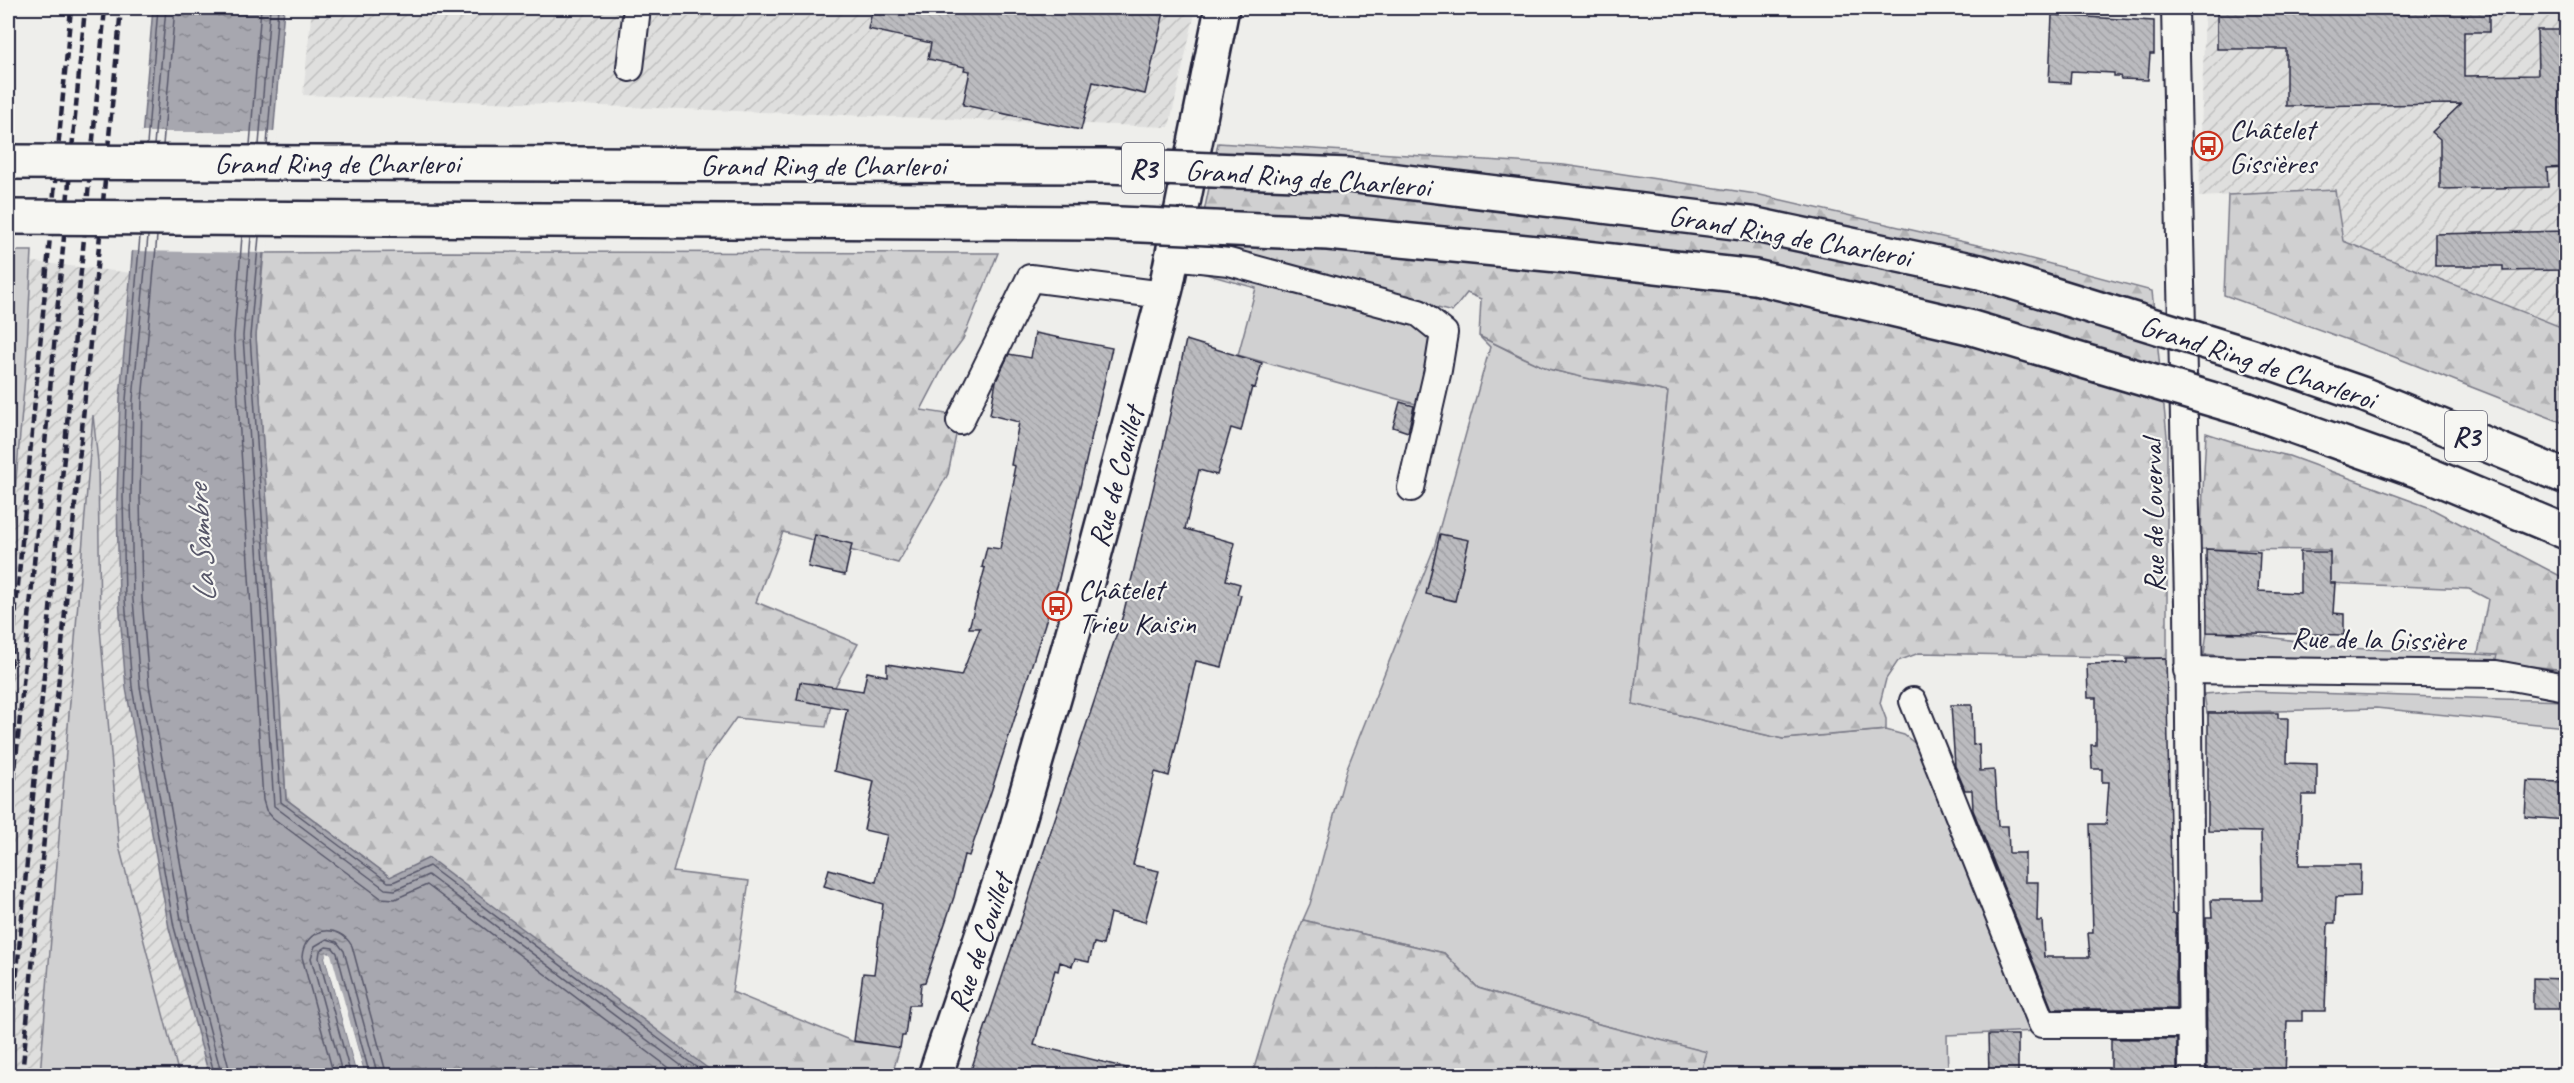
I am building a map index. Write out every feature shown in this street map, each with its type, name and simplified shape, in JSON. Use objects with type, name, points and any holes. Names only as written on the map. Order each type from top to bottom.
[{"type":"main road","name":"Rue de Couillet","points":[[935,1076],[1007,861],[1079,612],[1164,295],[1222,8]]},
{"type":"main road","name":"Grand Ring de Charleroi","points":[[8,162],[1106,166],[1348,175],[1751,224],[1980,272],[2258,357],[2364,395],[2566,477]]},
{"type":"main road","name":"Grand Ring de Charleroi","points":[[8,217],[1096,223],[1328,233],[1755,277],[1970,327],[2248,410],[2422,472],[2566,532]]},
{"type":"street","points":[[630,68],[637,8]]},
{"type":"street","name":"Rue de Loverval","points":[[2175,8],[2188,603],[2192,1076]]},
{"type":"street","points":[[1172,256],[1229,262],[1419,313],[1443,333],[1438,370],[1411,488]]},
{"type":"street","points":[[960,421],[1030,278],[1164,295]]},
{"type":"street","name":"Rue de la Gissière","points":[[2187,670],[2496,674],[2566,687]]},
{"type":"street","points":[[1913,701],[2042,1024],[2191,1024]]},
{"type":"shaded area","points":[[312,8],[1196,8],[1169,127],[303,95]]},
{"type":"shaded area","points":[[2205,8],[2566,8],[2566,329],[2343,241],[2334,190],[2199,197]]},
{"type":"shaded area","points":[[8,259],[132,273],[120,399],[117,497],[119,600],[126,688],[174,947],[209,1075],[8,1076]]},
{"type":"green space","points":[[1218,143],[1564,165],[1756,194],[1990,248],[2152,291],[2167,436],[2167,658],[1919,653],[1898,661],[1886,679],[1880,703],[1886,719],[1886,730],[1783,739],[1633,704],[1668,392],[1620,382],[1590,379],[1548,369],[1479,336],[1481,299],[1467,293],[1452,312],[1195,257]]},
{"type":"green space","points":[[2335,190],[2343,241],[2566,329],[2566,424],[2392,356],[2224,295],[2228,195]]},
{"type":"green space","points":[[8,251],[32,251],[26,365],[8,571]]},
{"type":"green space","points":[[264,253],[998,253],[963,339],[946,362],[921,410],[960,416],[948,474],[898,563],[783,532],[756,602],[858,644],[835,687],[826,727],[736,718],[704,763],[673,872],[749,881],[732,992],[854,1042],[900,1047],[892,1075],[714,1075],[390,877],[286,799],[256,336]]},
{"type":"green space","points":[[1199,265],[1402,321],[1436,336],[1423,406],[1238,355],[1256,288],[1198,272]]},
{"type":"green space","points":[[1479,336],[1550,369],[1668,392],[1633,704],[1783,739],[1886,730],[1904,735],[1921,748],[2037,1031],[1947,1035],[1948,1075],[1700,1075],[1706,1052],[1602,1025],[1478,988],[1444,953],[1303,920],[1310,904],[1347,768],[1434,548],[1490,347]]},
{"type":"green space","points":[[93,415],[98,462],[100,628],[119,846],[179,1075],[40,1075]]},
{"type":"green space","points":[[2206,433],[2289,456],[2428,507],[2566,579],[2566,670],[2495,662],[2497,655],[2478,654],[2488,599],[2469,589],[2327,583],[2330,550],[2200,549]]},
{"type":"green space","points":[[2207,632],[2246,634],[2346,648],[2498,655],[2495,662],[2243,658],[2204,654]]},
{"type":"green space","points":[[2246,691],[2566,701],[2566,727],[2376,708],[2207,713],[2204,694]]},
{"type":"green space","points":[[1303,920],[1444,953],[1478,988],[1602,1025],[1707,1052],[1700,1075],[1252,1075],[1283,972]]},
{"type":"water","name":"La Sambre","points":[[153,8],[284,8],[256,336],[286,799],[390,877],[429,858],[714,1075],[365,1075],[329,953],[325,957],[357,1075],[209,1075],[169,928],[126,688],[119,600],[117,497],[120,399]]},
{"type":"pier","points":[[138,132],[277,132],[267,253],[130,251]]},
{"type":"pier","points":[[327,953],[331,954],[365,1075],[362,1076],[328,956],[360,1075],[357,1075],[325,957]]},
{"type":"building","points":[[873,8],[1165,8],[1145,94],[1093,82],[1081,130],[963,105],[970,71],[964,70],[965,67],[928,59],[931,43],[868,29]]},
{"type":"building","points":[[2217,8],[2489,8],[2489,32],[2464,32],[2464,76],[2538,75],[2537,30],[2566,30],[2566,167],[2547,168],[2548,187],[2440,189],[2440,139],[2432,132],[2461,104],[2286,106],[2286,49],[2217,49]]},
{"type":"building","points":[[2052,15],[2154,21],[2154,54],[2150,54],[2148,80],[2121,79],[2120,76],[2114,76],[2114,73],[2071,71],[2070,83],[2049,82]]},
{"type":"building","points":[[2566,231],[2566,270],[2503,271],[2503,266],[2435,266],[2435,234]]},
{"type":"building","points":[[1035,333],[1112,348],[1058,583],[991,792],[969,856],[964,855],[954,897],[925,982],[921,983],[919,1005],[909,1005],[905,1036],[902,1036],[900,1048],[854,1041],[863,973],[874,974],[883,904],[824,886],[829,869],[876,882],[887,835],[864,830],[874,781],[834,771],[847,709],[797,700],[800,682],[863,691],[867,672],[887,676],[887,664],[961,676],[980,628],[969,628],[985,568],[982,567],[987,547],[1000,549],[1015,476],[1013,476],[1015,466],[1011,465],[1019,422],[990,415],[996,381],[1009,354],[1031,358]]},
{"type":"building","points":[[1186,340],[1262,363],[1255,388],[1252,387],[1241,431],[1231,428],[1217,475],[1199,470],[1185,529],[1235,543],[1226,580],[1240,584],[1237,594],[1241,595],[1222,667],[1196,661],[1169,776],[1155,772],[1133,865],[1159,871],[1145,922],[1110,913],[1103,945],[1094,943],[1089,962],[1075,959],[1072,966],[1060,962],[1058,971],[1055,970],[1034,1045],[1127,1068],[1126,1076],[969,1076],[1123,615]]},
{"type":"building","points":[[1400,402],[1414,406],[1408,432],[1393,427]]},
{"type":"building","points":[[1440,534],[1469,540],[1455,601],[1426,594]]},
{"type":"building","points":[[815,535],[852,544],[845,575],[808,567]]},
{"type":"building","points":[[2206,549],[2260,552],[2258,591],[2300,593],[2300,552],[2330,552],[2330,583],[2335,583],[2333,613],[2344,614],[2344,635],[2207,632]]},
{"type":"building","points":[[2166,658],[2172,914],[2176,914],[2176,1009],[2052,1009],[1973,810],[1972,790],[1965,790],[1955,766],[1951,705],[1972,705],[1973,745],[1979,744],[1980,771],[1994,770],[1998,826],[2008,826],[2009,853],[2025,853],[2025,882],[2038,882],[2037,921],[2042,921],[2044,957],[2090,957],[2088,933],[2093,933],[2090,824],[2106,824],[2109,782],[2102,782],[2102,769],[2092,769],[2091,745],[2096,745],[2096,698],[2088,698],[2087,664],[2127,663],[2127,659]]},
{"type":"building","points":[[2208,713],[2278,713],[2278,718],[2288,718],[2287,763],[2317,764],[2317,795],[2302,795],[2299,865],[2361,865],[2360,896],[2336,897],[2335,923],[2328,923],[2325,1011],[2302,1011],[2302,1021],[2287,1021],[2285,1076],[2207,1076],[2206,917],[2212,917],[2211,900],[2262,900],[2261,832],[2208,831]]},
{"type":"building","points":[[2527,781],[2566,782],[2566,820],[2525,817]]},
{"type":"building","points":[[2533,978],[2566,979],[2566,1009],[2533,1009]]},
{"type":"building","points":[[1988,1035],[2018,1035],[2018,1075],[1989,1073]]},
{"type":"building","points":[[2111,1039],[2177,1039],[2177,1076],[2111,1076]]},
{"type":"railway","points":[[8,694],[71,8]]},
{"type":"railway","points":[[8,847],[85,8]]},
{"type":"railway","points":[[8,1070],[105,8]]},
{"type":"railway","points":[[22,1076],[121,8]]},
{"type":"place","name":"Châtelet Gissières","points":[[2208,146]]},
{"type":"place","name":"Châtelet Trieu Kaisin","points":[[1057,606]]}]
